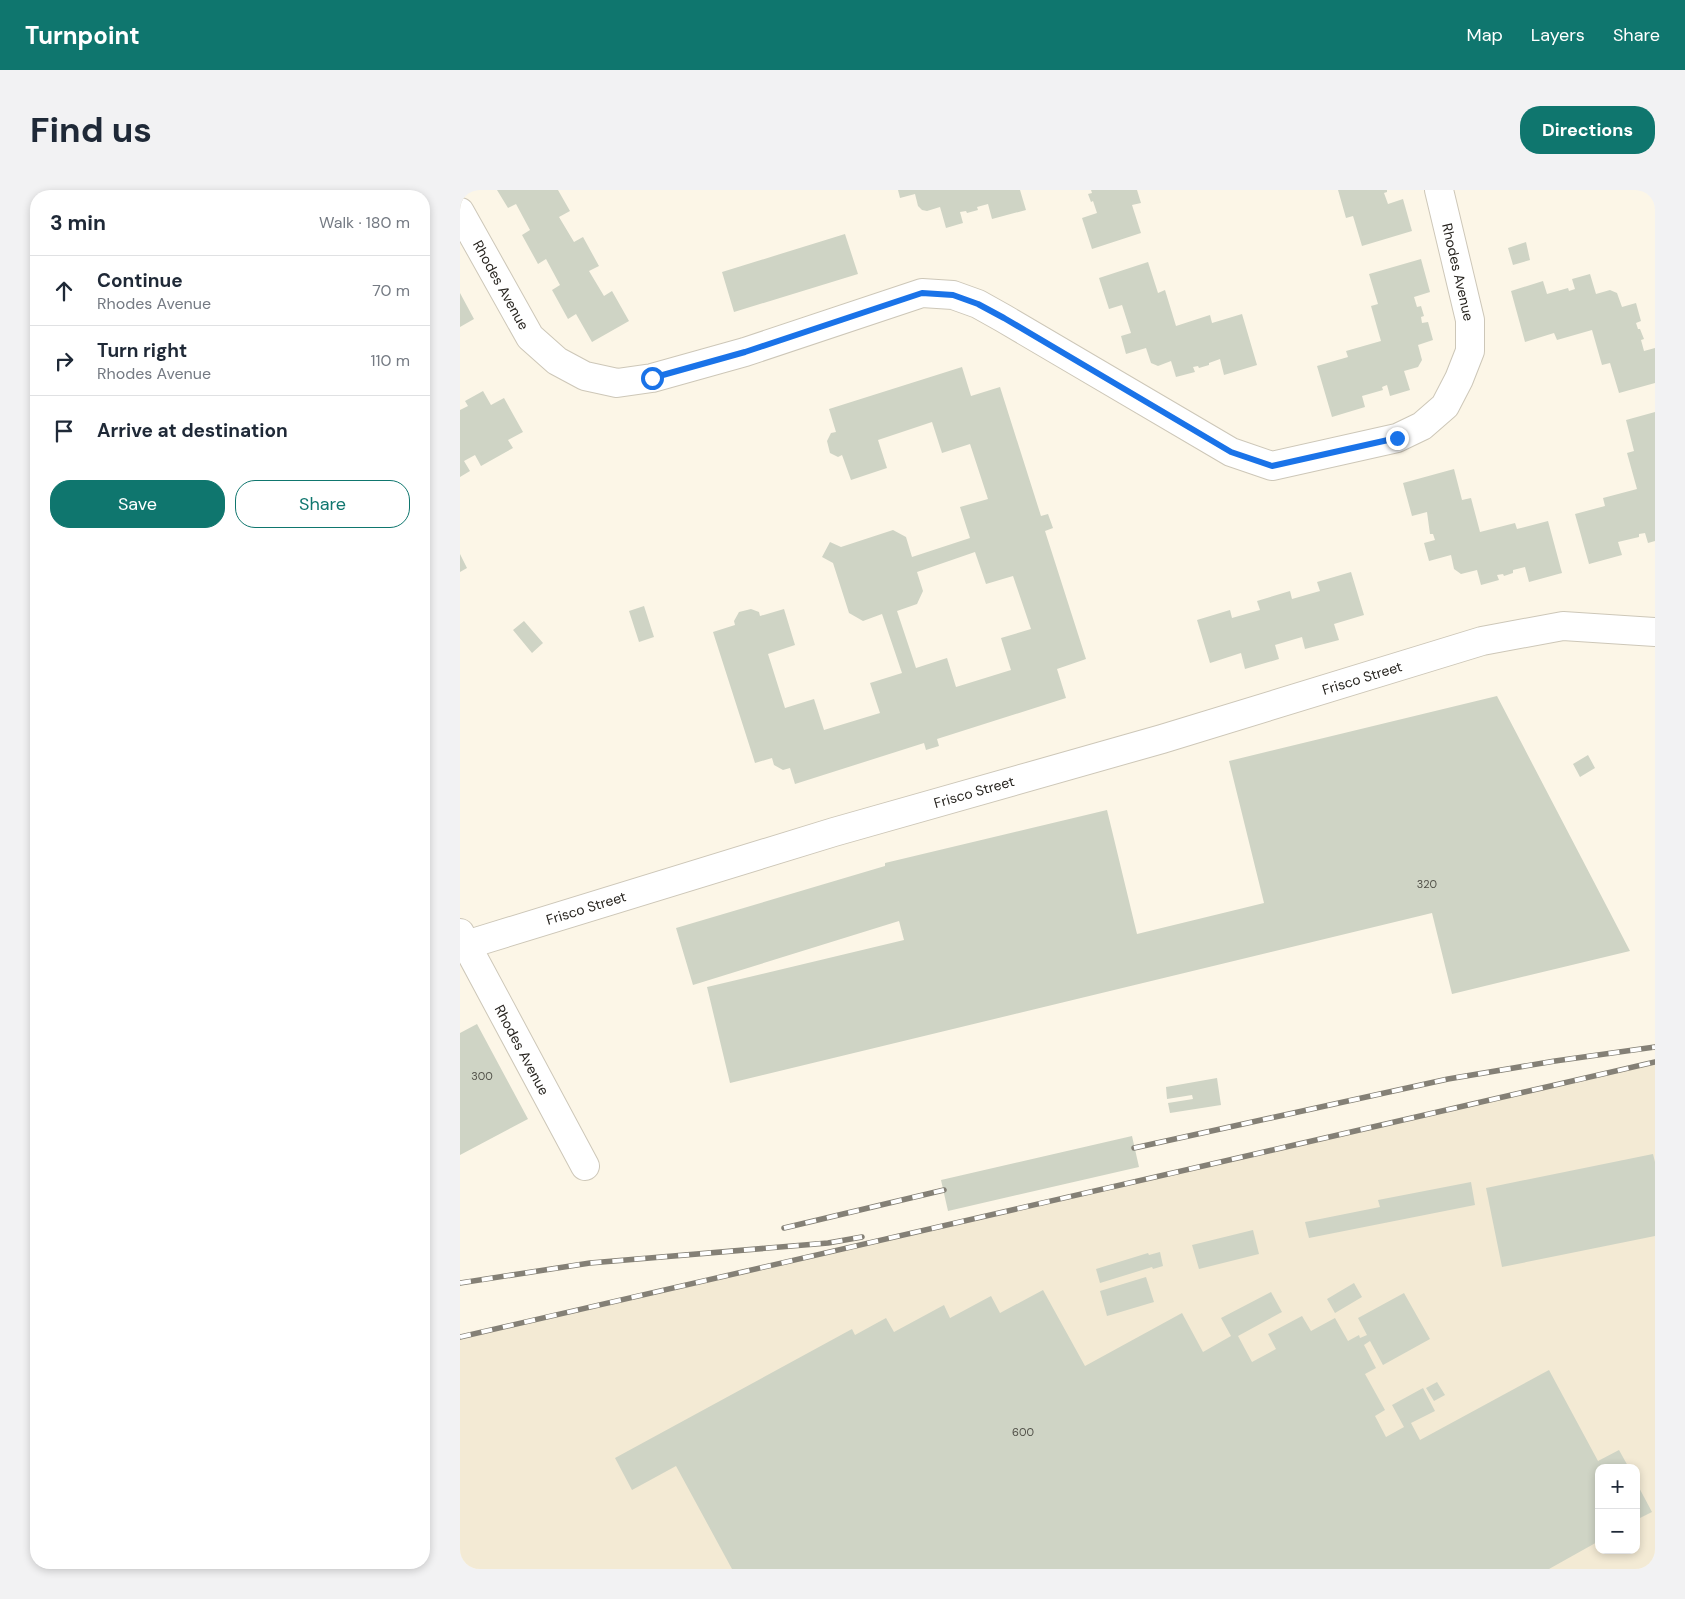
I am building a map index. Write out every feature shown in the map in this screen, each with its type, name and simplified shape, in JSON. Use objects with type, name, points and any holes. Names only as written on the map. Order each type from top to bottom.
[{"type":"street","name":"Rhodes Avenue","points":[[460,212],[530,337],[557,361],[585,376],[617,383],[652,378],[745,352],[922,293],[953,295],[978,304],[1004,318],[1231,452],[1272,466],[1397,438],[1422,426],[1445,406],[1460,379],[1470,351],[1470,320],[1439,190]]},
{"type":"street","name":"Frisco Street","points":[[463,939],[1162,739],[1482,641],[1564,626],[1655,632]]},
{"type":"street","name":"Rhodes Avenue","points":[[463,939],[585,1166]]},
{"type":"shaded area","points":[[1655,1062],[1655,1569],[460,1569],[460,1337]]},
{"type":"building","points":[[497,190],[558,190],[570,211],[559,217],[574,242],[583,237],[599,266],[589,271],[604,296],[612,291],[629,321],[592,342],[576,314],[568,319],[552,290],[560,285],[546,259],[538,264],[522,235],[530,230],[516,204],[508,208]]},
{"type":"building","points":[[898,190],[1020,190],[1026,210],[992,219],[988,204],[977,207],[978,210],[967,213],[966,211],[960,212],[963,223],[946,228],[940,207],[927,211],[922,210],[918,206],[915,194],[900,198]]},
{"type":"building","points":[[1091,190],[1137,190],[1141,203],[1132,205],[1141,233],[1092,249],[1082,218],[1097,213],[1093,201],[1091,202],[1088,194],[1092,193]]},
{"type":"building","points":[[1338,190],[1387,190],[1384,193],[1388,204],[1403,199],[1412,231],[1362,246],[1353,216],[1346,218]]},
{"type":"building","points":[[845,234],[858,274],[734,312],[722,272]]},
{"type":"building","points":[[1526,242],[1530,260],[1513,265],[1508,248]]},
{"type":"building","points":[[1421,259],[1430,292],[1414,297],[1417,307],[1421,306],[1424,316],[1421,317],[1422,323],[1428,322],[1433,340],[1418,345],[1422,360],[1418,367],[1404,371],[1410,390],[1390,396],[1387,385],[1382,387],[1383,390],[1362,396],[1365,407],[1332,417],[1317,366],[1348,357],[1346,351],[1381,341],[1371,306],[1378,304],[1369,274]]},
{"type":"building","points":[[1148,262],[1158,293],[1165,290],[1176,326],[1210,315],[1212,323],[1242,314],[1257,365],[1224,375],[1220,359],[1199,368],[1198,366],[1193,367],[1195,372],[1176,377],[1171,361],[1158,366],[1151,363],[1146,348],[1126,354],[1121,336],[1131,333],[1122,305],[1109,309],[1099,278]]},
{"type":"building","points":[[1590,274],[1596,294],[1610,290],[1617,293],[1622,307],[1636,303],[1641,321],[1636,323],[1644,339],[1641,340],[1644,351],[1655,348],[1655,383],[1619,393],[1610,363],[1602,365],[1592,330],[1557,340],[1554,333],[1525,342],[1511,291],[1543,281],[1547,294],[1568,288],[1569,291],[1575,289],[1572,279]]},
{"type":"building","points":[[460,293],[474,319],[460,327]]},
{"type":"building","points":[[962,367],[971,396],[1000,387],[1041,516],[1048,514],[1053,528],[1045,531],[1086,659],[1057,669],[1066,698],[937,739],[939,746],[926,750],[924,743],[795,784],[790,768],[783,770],[774,765],[772,758],[755,763],[713,632],[735,625],[734,621],[739,612],[751,609],[759,612],[760,616],[784,609],[795,645],[768,654],[785,708],[814,699],[824,730],[880,713],[870,683],[902,673],[882,614],[863,621],[849,613],[833,563],[822,557],[830,542],[841,547],[893,530],[906,537],[912,557],[970,538],[960,507],[988,499],[970,444],[942,453],[932,422],[878,440],[887,468],[851,480],[842,455],[838,457],[830,453],[827,441],[831,433],[836,432],[829,409]],"holes":[[[975,552],[986,584],[1013,576],[1031,629],[1001,638],[1011,670],[956,687],[947,658],[916,668],[897,611],[917,604],[923,591],[917,572]]]},
{"type":"building","points":[[483,391],[491,405],[504,398],[523,432],[508,440],[513,448],[481,466],[475,455],[464,461],[470,471],[460,477],[460,410],[468,406],[465,401]]},
{"type":"building","points":[[1655,412],[1655,541],[1648,543],[1645,533],[1639,534],[1639,537],[1618,542],[1622,555],[1589,564],[1575,514],[1605,506],[1603,498],[1637,489],[1627,453],[1634,451],[1626,420]]},
{"type":"building","points":[[1454,469],[1462,500],[1471,498],[1480,532],[1515,523],[1517,529],[1548,521],[1562,573],[1529,582],[1525,567],[1513,570],[1513,573],[1504,576],[1503,574],[1497,575],[1499,580],[1481,585],[1477,570],[1461,574],[1454,569],[1451,555],[1429,561],[1424,543],[1435,540],[1433,534],[1430,534],[1427,512],[1412,516],[1403,483]]},
{"type":"building","points":[[460,554],[467,568],[460,572]]},
{"type":"building","points":[[1351,572],[1364,615],[1334,624],[1339,640],[1305,649],[1302,637],[1275,645],[1279,659],[1245,669],[1241,653],[1210,663],[1197,620],[1230,610],[1232,618],[1260,610],[1257,601],[1290,591],[1292,599],[1320,591],[1317,582]]},
{"type":"building","points":[[644,606],[654,637],[639,642],[629,611]]},
{"type":"building","points":[[524,621],[543,643],[532,653],[513,630]]},
{"type":"building","points":[[1497,696],[1630,951],[1452,994],[1432,913],[730,1083],[707,987],[904,940],[899,921],[693,985],[676,928],[885,866],[885,863],[1107,810],[1137,934],[1264,903],[1229,761]]},
{"type":"building","points":[[1588,755],[1595,768],[1580,777],[1573,764]]},
{"type":"building","points":[[477,1024],[528,1119],[460,1155],[460,1033]]},
{"type":"building","points":[[1217,1078],[1221,1105],[1170,1113],[1168,1103],[1193,1099],[1192,1095],[1167,1099],[1166,1087]]},
{"type":"building","points":[[1132,1136],[1139,1167],[948,1211],[941,1180]]},
{"type":"building","points":[[1653,1154],[1655,1162],[1655,1236],[1502,1267],[1486,1188]]},
{"type":"building","points":[[1471,1182],[1475,1205],[1309,1238],[1305,1222],[1380,1207],[1378,1200]]},
{"type":"building","points":[[1253,1230],[1259,1254],[1199,1269],[1192,1245]]},
{"type":"building","points":[[1160,1252],[1163,1266],[1153,1269],[1152,1267],[1100,1283],[1096,1269],[1148,1253],[1149,1255]]},
{"type":"building","points":[[1146,1277],[1154,1302],[1107,1316],[1100,1291]]},
{"type":"building","points":[[1354,1283],[1362,1297],[1335,1313],[1327,1299]]},
{"type":"building","points":[[1043,1290],[1085,1366],[1182,1313],[1203,1352],[1231,1336],[1221,1318],[1271,1292],[1282,1312],[1238,1336],[1252,1362],[1276,1349],[1268,1334],[1302,1316],[1311,1331],[1335,1318],[1348,1341],[1359,1335],[1360,1338],[1367,1335],[1358,1318],[1404,1293],[1430,1339],[1383,1365],[1370,1341],[1364,1345],[1376,1368],[1365,1374],[1385,1410],[1375,1416],[1386,1437],[1404,1427],[1392,1405],[1423,1388],[1435,1411],[1411,1423],[1420,1440],[1549,1370],[1598,1461],[1619,1450],[1627,1464],[1595,1464],[1595,1543],[1549,1569],[732,1569],[676,1466],[632,1490],[615,1458],[852,1329],[855,1335],[886,1318],[894,1332],[944,1305],[950,1318],[991,1296],[1000,1313]]},
{"type":"building","points":[[1437,1382],[1445,1395],[1434,1401],[1426,1388]]},
{"type":"building","points":[[1640,1490],[1652,1512],[1640,1518]]},
{"type":"railway","points":[[1134,1148],[1448,1079],[1655,1047]]},
{"type":"railway","points":[[460,1337],[1655,1062]]},
{"type":"railway","points":[[784,1228],[944,1190]]},
{"type":"railway","points":[[460,1283],[590,1263],[828,1243],[862,1237]]},
{"type":"route","points":[[652,378],[745,352],[922,293],[953,295],[978,304],[1004,318],[1231,452],[1272,466],[1397,438]]}]
